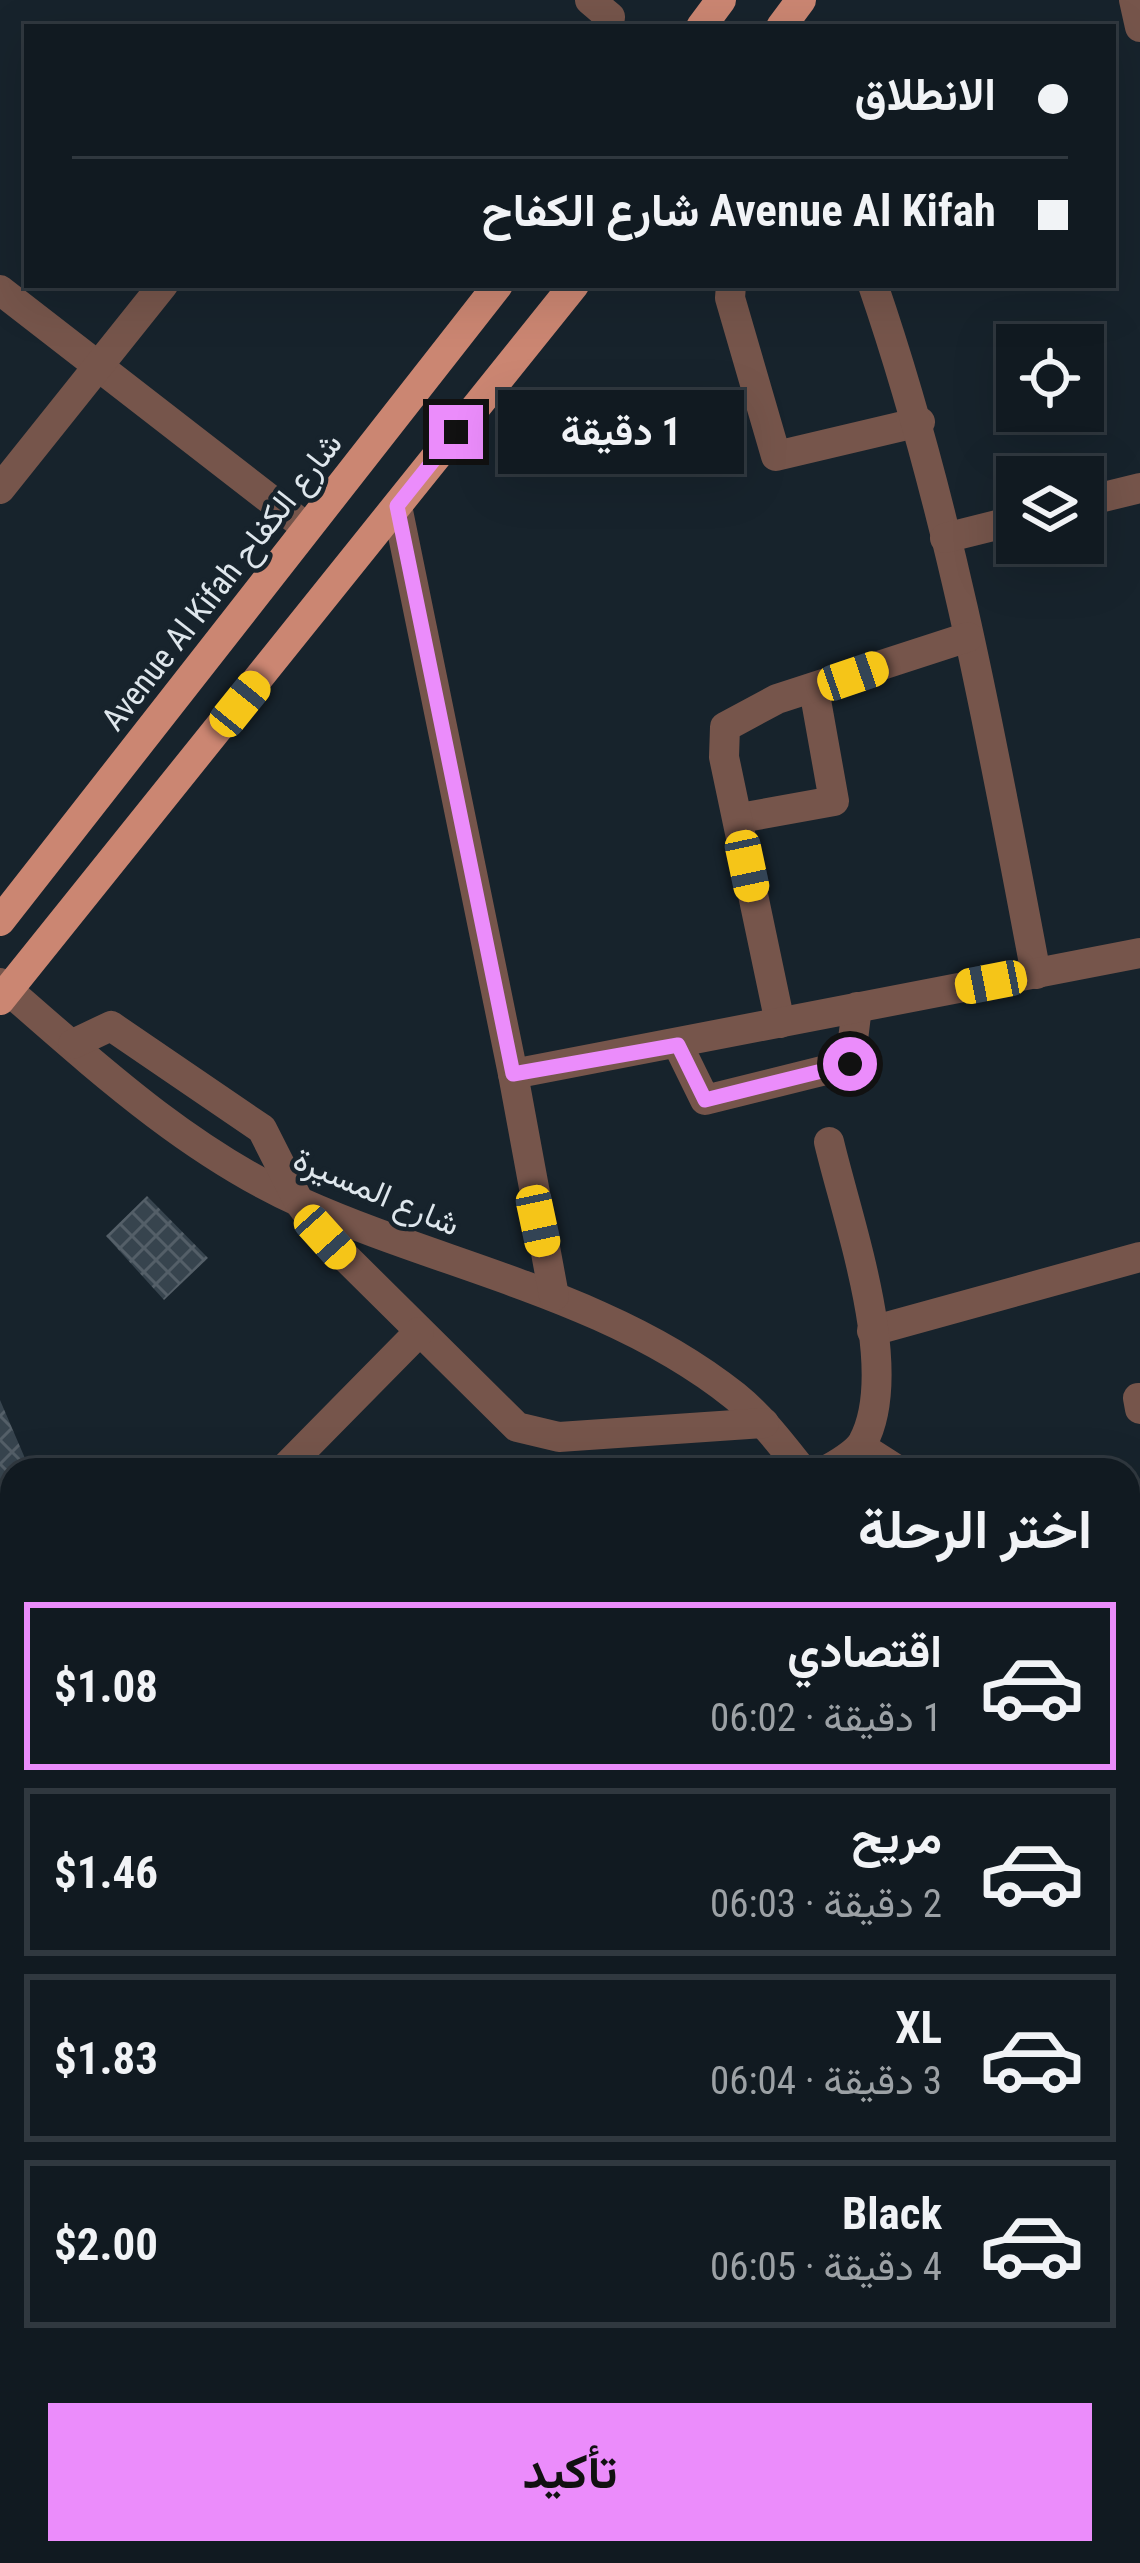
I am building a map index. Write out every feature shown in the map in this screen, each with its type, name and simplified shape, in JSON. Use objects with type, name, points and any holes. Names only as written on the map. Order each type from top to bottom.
[{"type":"main road","points":[[702,24],[721,0]]},
{"type":"main road","name":"Avenue Al Kifah شارع الكفاح","points":[[0,921],[496,288]]},
{"type":"main road","points":[[3,990],[572,288]]},
{"type":"street","points":[[1134,0],[1140,27]]},
{"type":"street","points":[[0,489],[161,288]]},
{"type":"street","points":[[731,288],[776,456],[920,422]]},
{"type":"street","points":[[874,288],[920,422],[1036,974]]},
{"type":"street","points":[[0,290],[307,528]]},
{"type":"street","points":[[1104,497],[1140,488]]},
{"type":"street","points":[[397,506],[554,1296]]},
{"type":"street","points":[[945,538],[996,525]]},
{"type":"street","points":[[780,1023],[724,757],[725,728],[739,715],[968,637]]},
{"type":"street","points":[[740,818],[834,801],[814,689]]},
{"type":"street","points":[[513,1074],[1140,953]]},
{"type":"street","name":"شارع المسيرة","points":[[3,990],[153,1112],[298,1202],[478,1272],[554,1296],[704,1374],[764,1423],[792,1458]]},
{"type":"street","points":[[678,1045],[705,1100],[850,1064],[857,1007]]},
{"type":"street","points":[[73,1044],[111,1026],[262,1129],[298,1202],[352,1268],[517,1427],[531,1434],[560,1437],[764,1423]]},
{"type":"street","points":[[829,1142],[872,1331],[875,1396],[861,1447],[845,1458]]},
{"type":"street","points":[[872,1331],[1140,1257]]},
{"type":"street","points":[[295,1458],[419,1332]]},
{"type":"street","points":[[861,1447],[878,1458]]},
{"type":"building","points":[[147,1196],[208,1258],[164,1300],[106,1236]]},
{"type":"building","points":[[0,1400],[25,1458],[0,1458]]},
{"type":"route","points":[[456,432],[397,506],[513,1074],[678,1045],[705,1100],[850,1064]]}]
